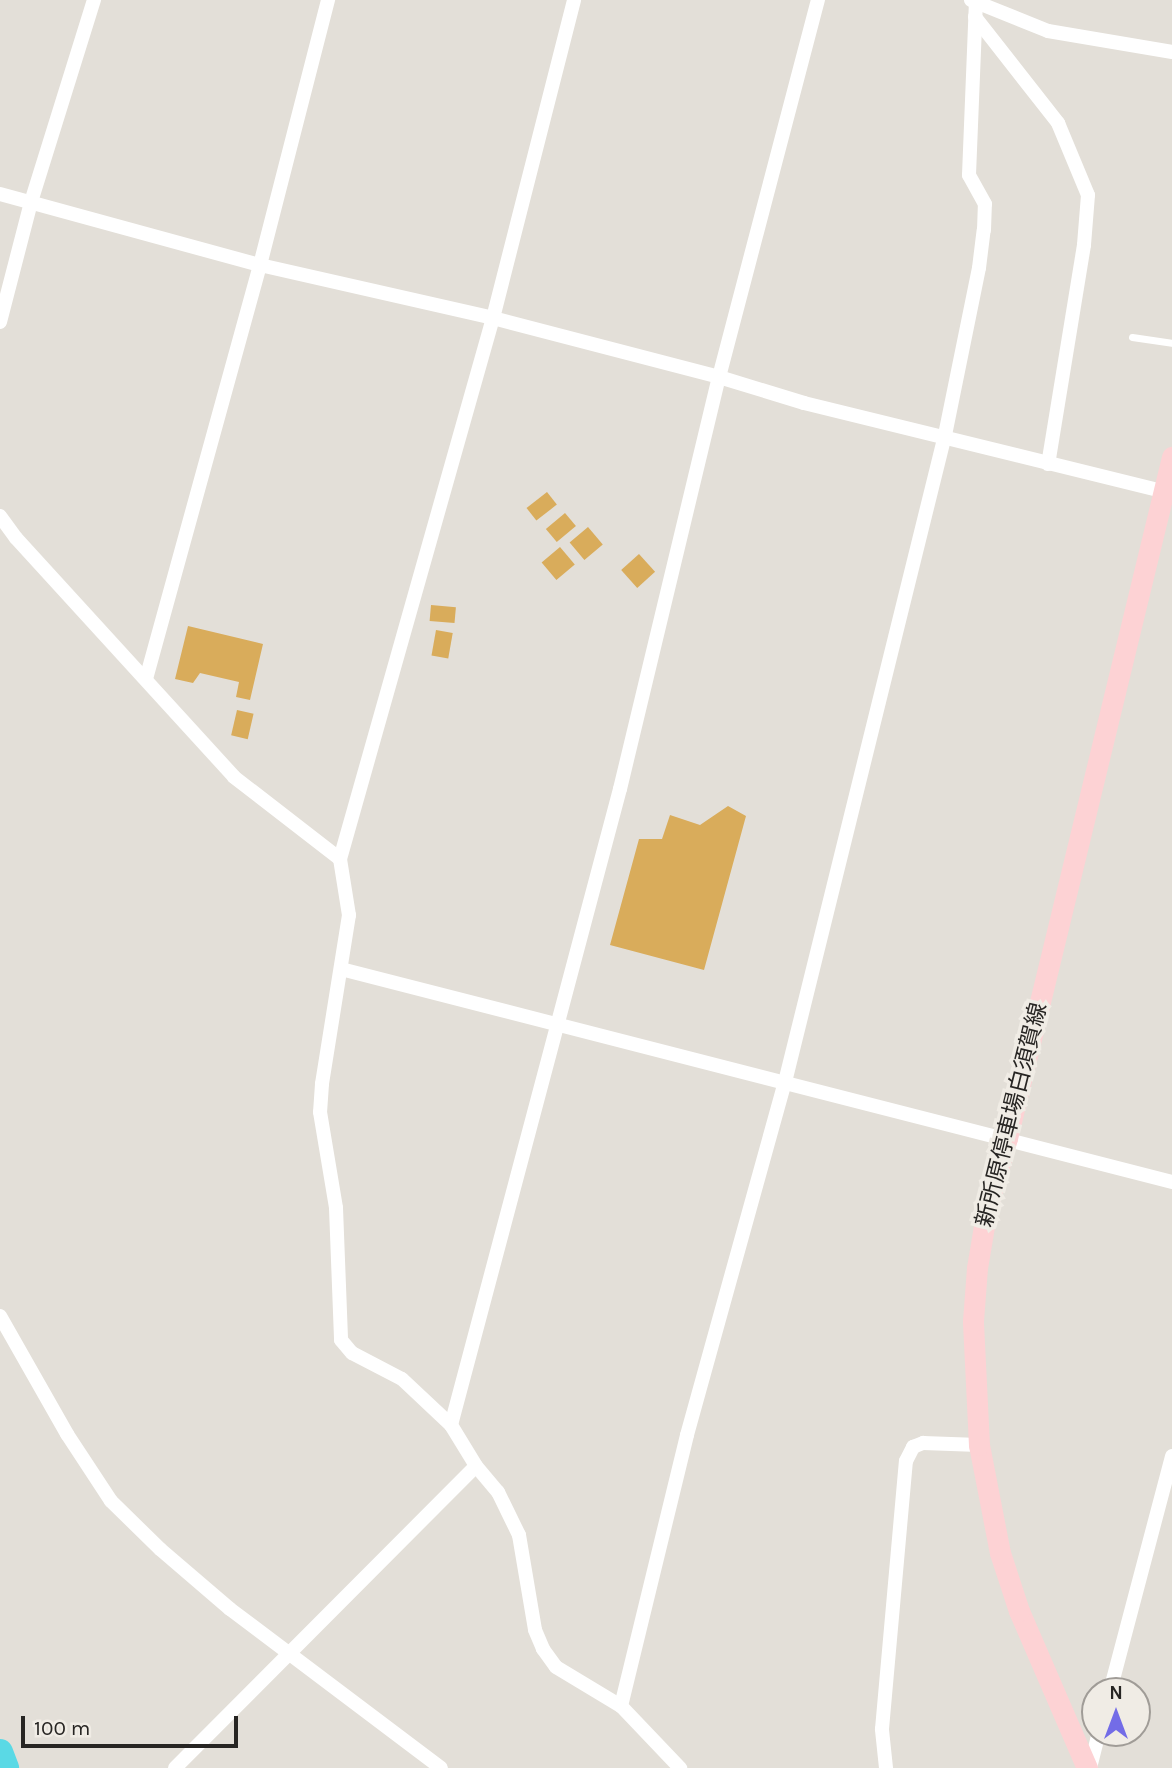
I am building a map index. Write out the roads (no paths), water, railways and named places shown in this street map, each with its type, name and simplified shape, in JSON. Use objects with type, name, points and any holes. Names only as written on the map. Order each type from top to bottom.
[{"type":"main road","name":"新所原停車場白須賀線","points":[[1088,1768],[1019,1611],[1000,1553],[979,1445],[973,1321],[977,1268],[988,1208],[1168,492],[1172,457]]},
{"type":"street","points":[[0,322],[31,202],[93,0]]},
{"type":"street","points":[[146,678],[260,265],[328,0]]},
{"type":"street","points":[[574,0],[492,318],[340,859],[349,915],[320,1112],[336,1208],[341,1340],[352,1353],[402,1379],[452,1425],[476,1466],[498,1492],[519,1535],[529,1602],[543,1649],[556,1667],[621,1706],[680,1768]]},
{"type":"street","points":[[452,1425],[620,789],[719,377],[818,0]]},
{"type":"street","points":[[974,7],[1048,31],[1172,52]]},
{"type":"street","points":[[621,1706],[687,1435],[785,1082],[945,435],[979,268],[984,230],[985,204],[970,175],[974,7]]},
{"type":"street","points":[[974,7],[1058,123],[1088,195],[1084,245],[1048,464]]},
{"type":"street","points":[[0,194],[260,265],[492,318],[719,377],[804,403],[945,435],[1048,464],[1168,492]]},
{"type":"street","points":[[0,516],[16,538],[234,777],[340,859]]},
{"type":"street","points":[[341,969],[1172,1182]]},
{"type":"street","points":[[0,1316],[67,1434],[111,1501],[230,1609],[441,1768]]},
{"type":"street","points":[[886,1768],[882,1728],[906,1461],[913,1447],[923,1443],[979,1445]]},
{"type":"street","points":[[1114,1677],[1172,1456]]},
{"type":"street","points":[[175,1768],[476,1466]]},
{"type":"street","points":[[1088,1768],[1095,1747]]},
{"type":"lane","points":[[1132,337],[1172,343]]},
{"type":"waterway","points":[[0,1752],[6,1768]]}]
